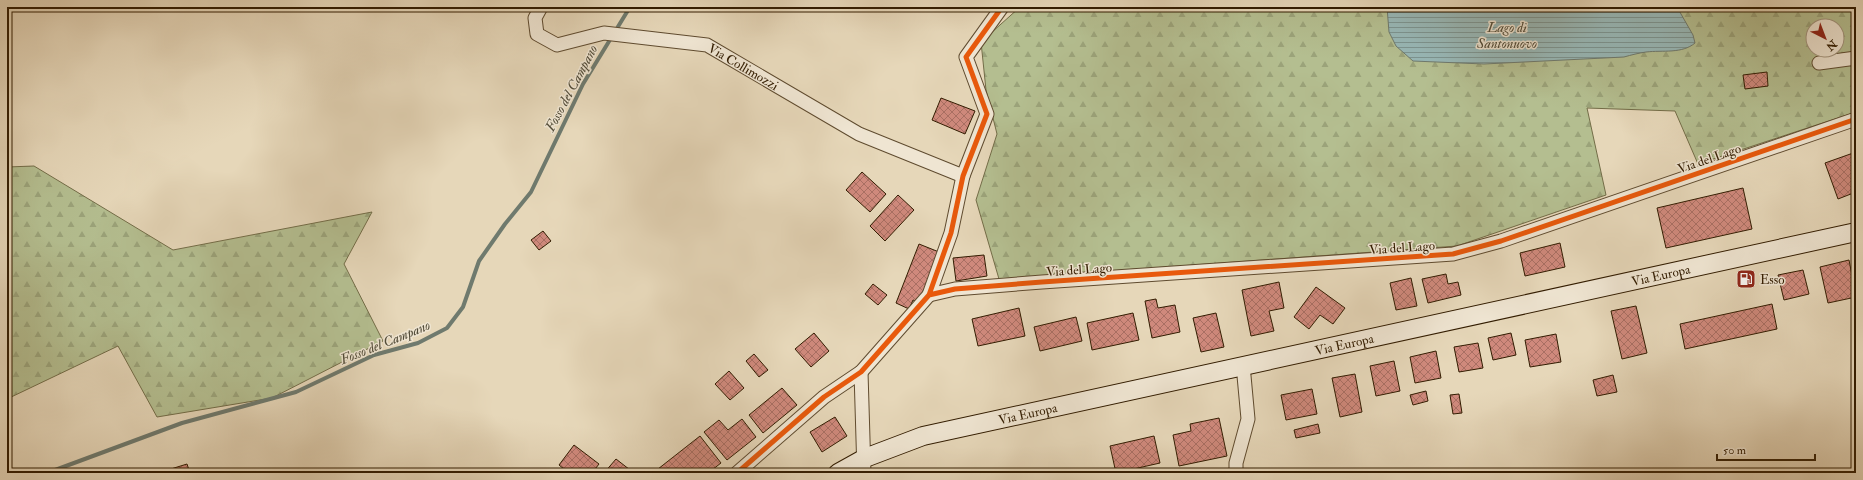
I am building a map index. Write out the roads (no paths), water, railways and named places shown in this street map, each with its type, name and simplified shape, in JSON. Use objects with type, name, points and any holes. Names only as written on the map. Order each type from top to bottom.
[{"type":"main road","name":"Via Europa","points":[[838,473],[865,466],[923,436],[1856,232]]},
{"type":"street","name":"Via Collimozzi","points":[[541,7],[535,18],[537,34],[557,45],[604,33],[707,45],[859,134],[963,176]]},
{"type":"street","points":[[737,473],[824,397],[861,372],[929,294],[951,233],[963,176],[987,114],[966,57],[1002,7]]},
{"type":"street","points":[[1819,63],[1856,58]]},
{"type":"street","name":"Via del Lago","points":[[929,294],[955,289],[1042,282],[1453,254],[1501,241],[1856,119]]},
{"type":"street","points":[[1236,473],[1236,463],[1248,419],[1243,365]]},
{"type":"street","points":[[861,372],[865,466]]},
{"type":"water","name":"Lago di Santonuovo","points":[[1387,7],[1677,7],[1693,35],[1695,43],[1684,49],[1646,52],[1624,57],[1484,64],[1413,61],[1396,46],[1389,32]]},
{"type":"waterway","name":"Fosso del Campano","points":[[47,473],[182,423],[296,392],[374,355],[418,343],[447,328],[463,307],[479,261],[505,224],[531,192],[583,84],[630,7]]},
{"type":"place","name":"Esso","points":[[1746,279]]}]
